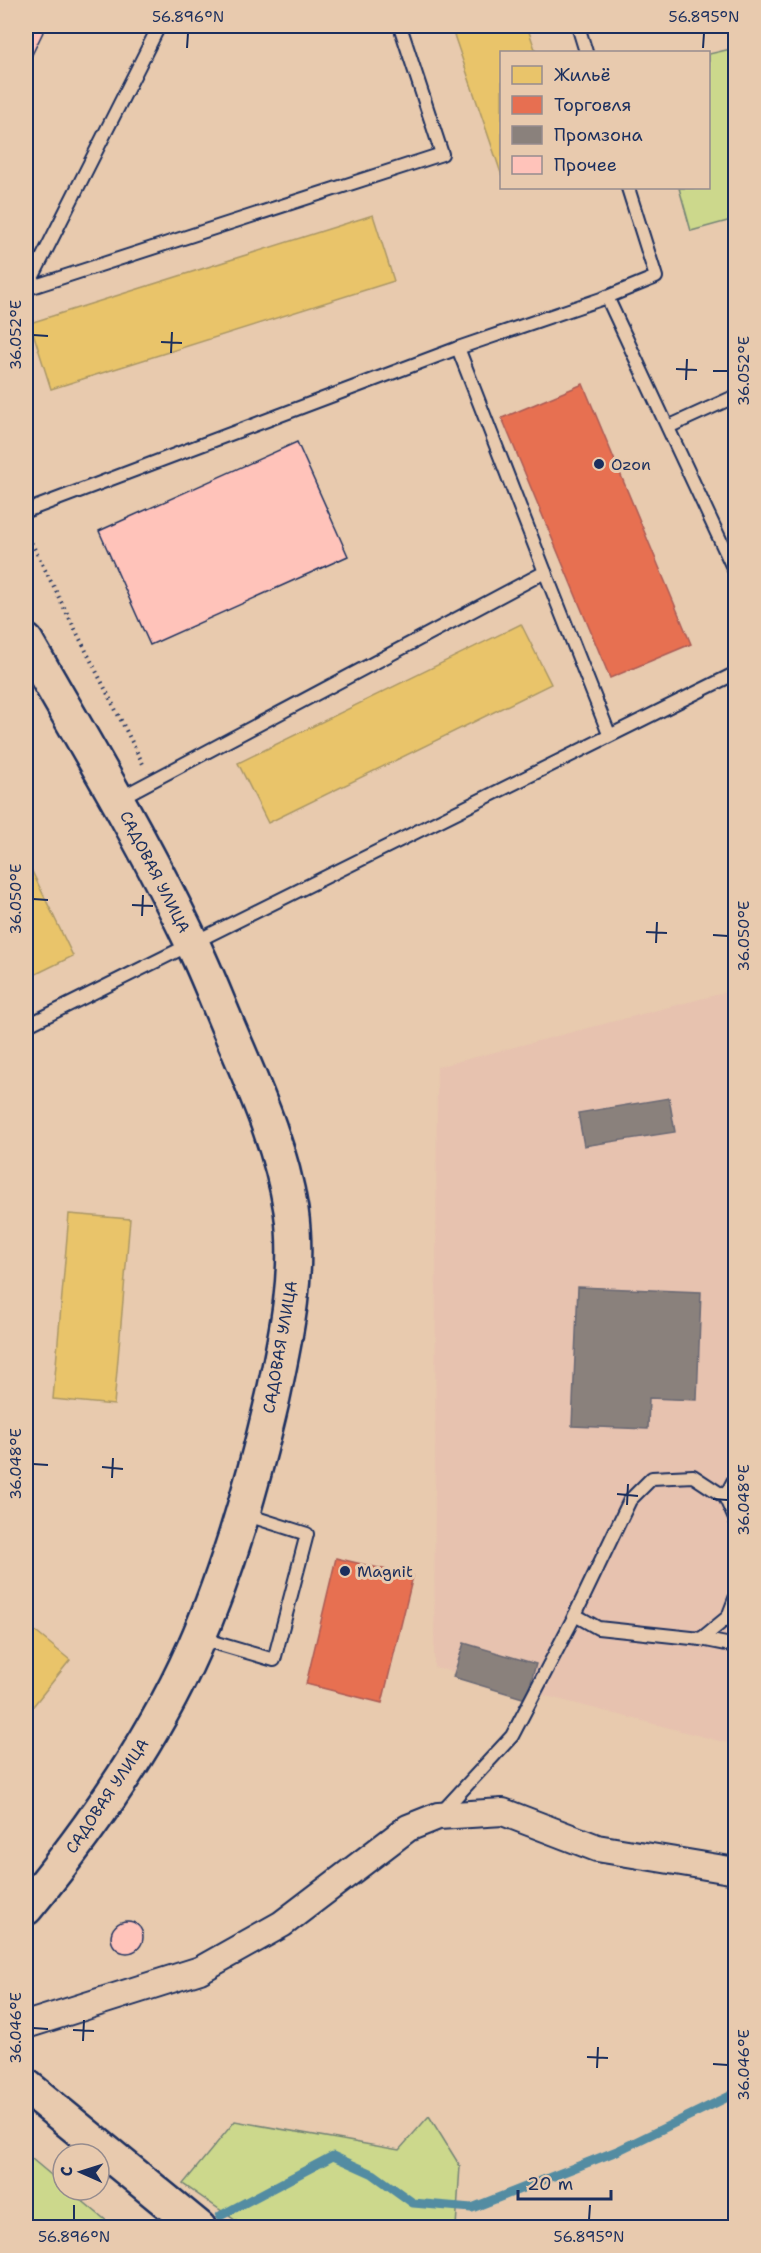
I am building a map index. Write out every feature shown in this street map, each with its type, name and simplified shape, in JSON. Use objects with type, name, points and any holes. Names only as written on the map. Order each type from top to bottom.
[{"type":"street","name":"САДОВАЯ УЛИЦА","points":[[26,641],[118,799],[192,942],[270,1125],[291,1211],[294,1259],[289,1312],[264,1438],[244,1514],[198,1637],[156,1722],[109,1797],[26,1908]]},
{"type":"street","points":[[26,2025],[200,1970],[282,1924],[408,1828],[438,1816],[503,1812],[597,1848],[735,1871]]},
{"type":"street","points":[[26,2086],[199,2228]]},
{"type":"lane","points":[[26,289],[159,26]]},
{"type":"lane","points":[[26,289],[442,154],[400,26]]},
{"type":"lane","points":[[578,26],[586,51]]},
{"type":"lane","points":[[26,511],[458,348],[608,297],[656,277],[628,189]]},
{"type":"lane","points":[[608,297],[735,574]]},
{"type":"lane","points":[[458,348],[609,734]]},
{"type":"lane","points":[[668,427],[735,396]]},
{"type":"lane","points":[[118,799],[544,572]]},
{"type":"lane","points":[[26,1026],[735,673]]},
{"type":"lane","points":[[438,1816],[512,1736],[575,1615],[630,1500],[652,1478],[693,1476],[725,1497],[735,1521]]},
{"type":"lane","points":[[725,1497],[735,1476]]},
{"type":"lane","points":[[198,1637],[274,1660],[307,1534],[244,1514]]},
{"type":"lane","points":[[701,1639],[728,1617],[735,1596]]},
{"type":"lane","points":[[575,1615],[598,1628],[701,1639],[735,1646]]},
{"type":"path","points":[[26,531],[152,781]]},
{"type":"shaded area","points":[[735,990],[735,1745],[434,1667],[437,1067]]},
{"type":"green space","points":[[735,48],[735,219],[691,231],[679,189],[710,189],[710,54]]},
{"type":"green space","points":[[429,2116],[460,2166],[456,2227],[245,2227],[183,2184],[235,2121],[399,2150]]},
{"type":"green space","points":[[26,2154],[51,2175],[51,2202],[84,2202],[114,2227],[26,2227]]},
{"type":"building: Жильё","points":[[451,26],[527,26],[536,51],[500,51],[500,170]]},
{"type":"building: Жильё","points":[[373,215],[394,281],[51,389],[30,323]]},
{"type":"building: Жильё","points":[[521,624],[551,684],[268,823],[238,763]]},
{"type":"building: Жильё","points":[[26,859],[73,956],[26,979]]},
{"type":"building: Жильё","points":[[69,1214],[130,1219],[114,1405],[53,1399]]},
{"type":"building: Жильё","points":[[26,1624],[70,1660],[26,1715]]},
{"type":"building: Жильё","points":[[571,2219],[581,2228],[564,2228]]},
{"type":"building: Торговля","points":[[583,384],[691,644],[610,678],[502,418]]},
{"type":"building: Торговля","points":[[336,1558],[413,1576],[382,1703],[306,1684]]},
{"type":"building: Промзона","points":[[669,1098],[675,1132],[584,1146],[578,1113]]},
{"type":"building: Промзона","points":[[578,1287],[701,1292],[697,1400],[649,1398],[648,1429],[572,1426]]},
{"type":"building: Промзона","points":[[464,1643],[536,1664],[526,1699],[453,1677]]},
{"type":"building: Прочее","points":[[26,26],[46,26],[26,67]]},
{"type":"building: Прочее","points":[[297,442],[348,556],[150,645],[99,531]]},
{"type":"building: Прочее","points":[[127,1921],[138,1926],[143,1937],[138,1948],[127,1953],[116,1948],[111,1937],[116,1926]]},
{"type":"waterway","points":[[220,2216],[333,2156],[373,2174],[413,2203],[472,2208],[617,2151],[736,2093]]},
{"type":"place","name":"Ozon","points":[[599,464]]},
{"type":"place","name":"Magnit","points":[[345,1571]]}]
